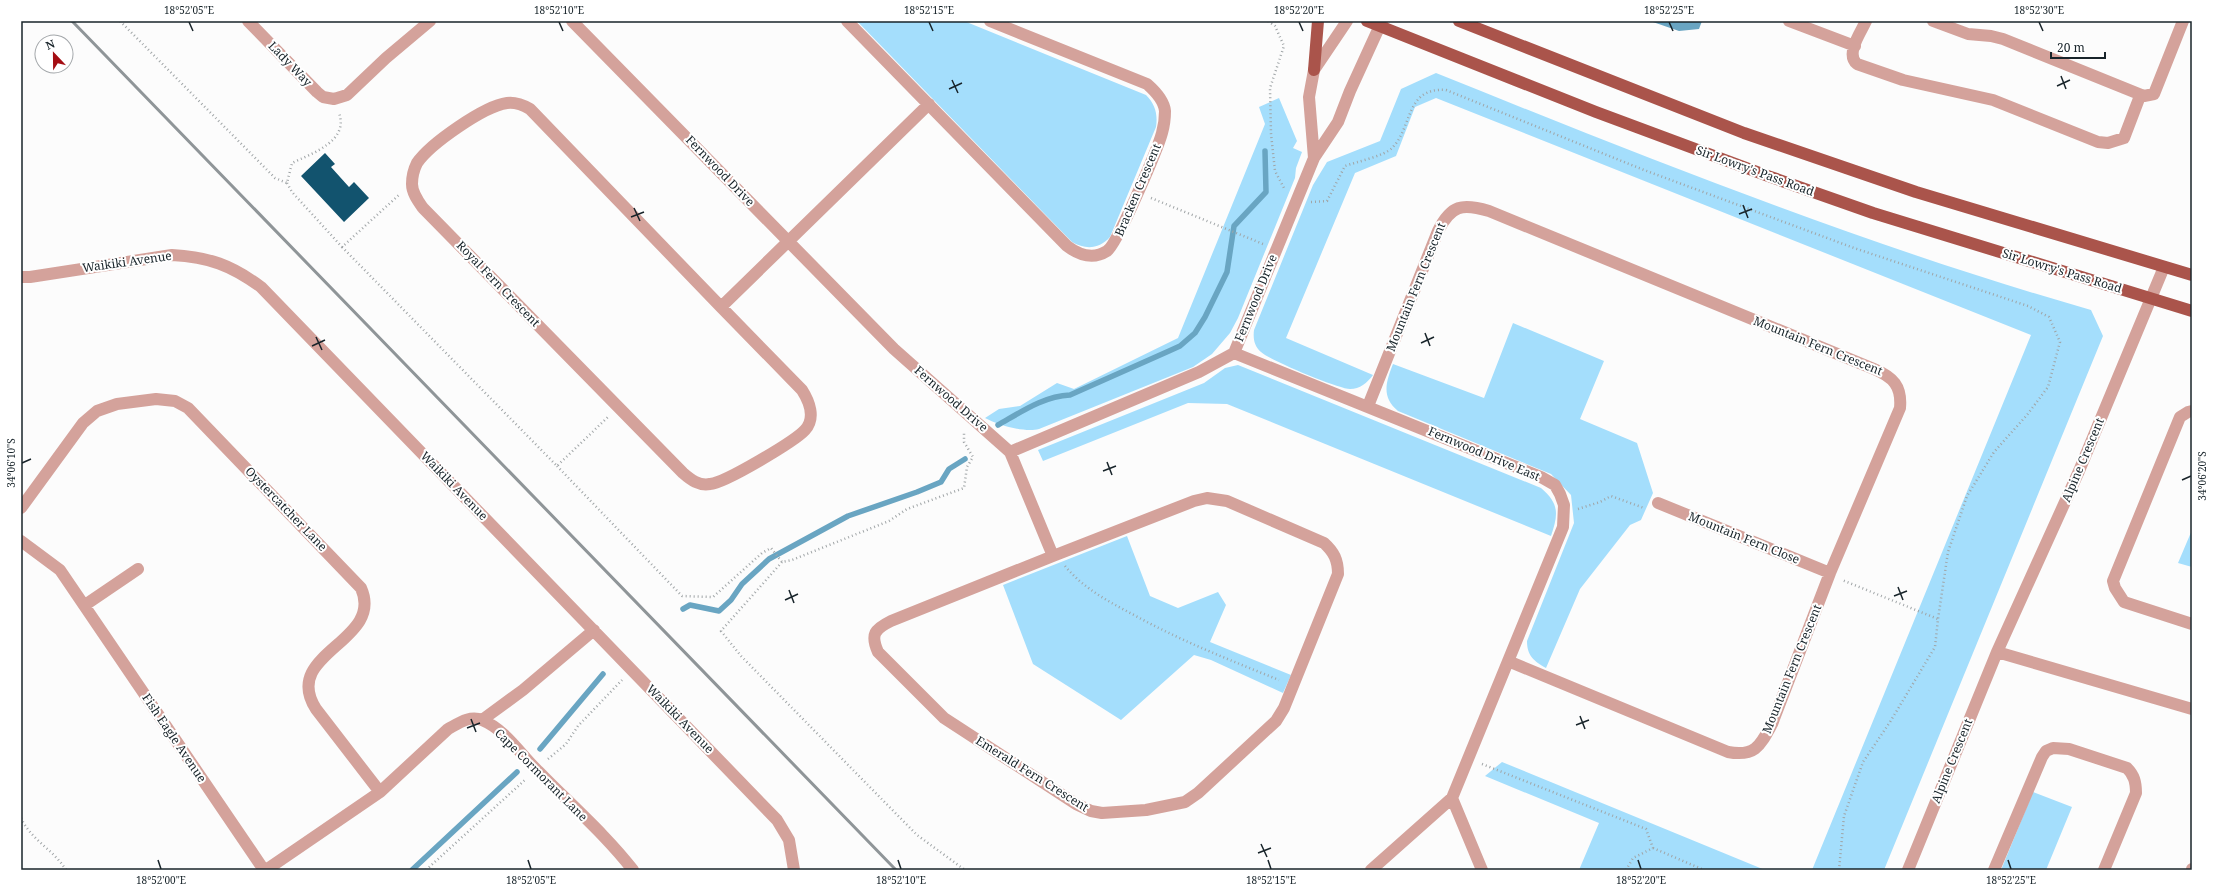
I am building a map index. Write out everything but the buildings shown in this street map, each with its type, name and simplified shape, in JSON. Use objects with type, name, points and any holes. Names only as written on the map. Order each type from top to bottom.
[{"type":"main road","points":[[1314,70],[1318,21]]},
{"type":"main road","name":"Sir Lowry's Pass Road","points":[[1367,21],[1381,24],[1596,112],[1768,176],[1873,213],[2192,311]]},
{"type":"main road","points":[[1459,21],[1744,133],[1916,192],[2192,275]]},
{"type":"street","name":"Lady Way","points":[[248,21],[323,98],[334,99]]},
{"type":"street","points":[[334,99],[347,94],[391,53],[430,21]]},
{"type":"street","name":"Fernwood Drive","points":[[572,21],[673,121],[788,242],[894,349],[973,417],[1010,452],[1198,372],[1234,353],[1314,158],[1338,122],[1350,91],[1381,24]]},
{"type":"street","name":"Bracken Crescent","points":[[847,21],[1067,246],[1077,254],[1095,256],[1107,251],[1115,243],[1138,192],[1163,126],[1165,110],[1156,92],[1147,84],[990,21]]},
{"type":"street","name":"Fernwood Drive","points":[[1314,158],[1308,97],[1314,70],[1347,21]]},
{"type":"street","points":[[1788,21],[1853,50]]},
{"type":"street","points":[[1866,21],[1853,50],[1853,60],[1857,64],[1890,77],[1993,100],[2098,142],[2108,143],[2124,138],[2140,96]]},
{"type":"street","points":[[1933,21],[1968,34],[1991,36],[2003,39],[2140,96],[2154,94],[2183,21]]},
{"type":"street","name":"Royal Fern Crescent","points":[[509,102],[523,105],[530,109],[721,307],[802,390],[809,401],[811,414],[806,429],[793,440],[728,478],[711,484],[700,484],[683,473],[423,208],[414,195],[412,185],[416,164],[423,156],[461,125],[493,106],[509,102]]},
{"type":"street","points":[[721,307],[928,104]]},
{"type":"street","name":"Mountain Fern Crescent","points":[[1368,406],[1444,218],[1451,211],[1470,205],[1489,211],[1874,369],[1896,381],[1901,397],[1900,408],[1830,573],[1772,724],[1758,746],[1751,752],[1740,754],[1728,752],[1508,661]]},
{"type":"street","name":"Waikiki Avenue","points":[[24,279],[172,255],[195,256],[220,262],[243,273],[261,287],[777,820],[788,840],[794,870]]},
{"type":"street","name":"Alpine Crescent","points":[[1908,870],[1997,652],[2080,471],[2164,267]]},
{"type":"street","name":"Fernwood Drive East","points":[[1234,353],[1541,476],[1555,485],[1564,505],[1563,527],[1452,798]]},
{"type":"street","name":"Oystercatcher Lane","points":[[21,508],[83,423],[97,411],[116,404],[156,399],[175,401],[188,408],[361,588],[366,602],[364,615],[361,621],[316,665],[312,672],[308,687],[312,702],[316,709],[380,792]]},
{"type":"street","points":[[2192,411],[2180,417],[2113,581],[2115,588],[2124,602],[2192,624]]},
{"type":"street","points":[[1010,452],[1053,556]]},
{"type":"street","name":"Emerald Fern Crescent","points":[[1207,498],[1226,501],[1324,543],[1332,550],[1335,556],[1338,565],[1338,574],[1293,686],[1276,721],[1198,793],[1185,802],[1146,810],[1102,813],[1091,811],[1076,804],[944,718],[878,652],[874,638],[880,627],[891,621],[1053,556],[1194,501],[1207,498]]},
{"type":"street","name":"Mountain Fern Close","points":[[1658,503],[1830,573]]},
{"type":"street","name":"Fish Eagle Avenue","points":[[21,541],[60,570],[265,870]]},
{"type":"street","points":[[85,605],[138,570]]},
{"type":"street","points":[[265,870],[380,792],[448,729],[461,721],[474,718],[482,720],[523,690],[594,630]]},
{"type":"street","points":[[1997,652],[2192,709]]},
{"type":"street","name":"Cape Cormorant Lane","points":[[482,720],[511,741],[535,769],[633,870]]},
{"type":"street","points":[[1994,870],[2042,757],[2046,752],[2061,748],[2069,749],[2126,768],[2131,772],[2136,783],[2136,793],[2104,870]]},
{"type":"street","points":[[1371,870],[1452,798],[1482,870]]},
{"type":"path","points":[[120,21],[275,178],[287,183],[292,192],[342,247],[682,596],[713,597],[762,553],[771,548],[782,562]]},
{"type":"path","points":[[1268,21],[1275,26],[1284,46],[1270,88],[1271,134],[1275,172],[1284,189],[1309,202],[1327,201],[1345,166],[1390,150],[1397,141],[1417,100],[1433,89],[1446,90],[1644,170],[1818,235],[2028,306],[2050,316],[2060,342],[2048,387],[2027,415],[1994,452],[1967,496],[1948,552],[1935,647],[1890,722],[1863,762],[1844,816],[1839,870]]},
{"type":"path","points":[[287,183],[292,163],[325,146],[337,136],[342,122],[334,99]]},
{"type":"path","points":[[342,247],[412,185]]},
{"type":"path","points":[[1138,192],[1276,250]]},
{"type":"path","points":[[557,466],[618,407]]},
{"type":"path","points":[[965,870],[917,835],[881,801],[742,656],[720,631],[782,562],[792,560],[881,524],[907,509],[964,488],[967,467],[973,457],[964,442],[963,426],[973,417]]},
{"type":"path","points":[[1564,505],[1578,509],[1600,502],[1611,496],[1653,511],[1658,503]]},
{"type":"path","points":[[1053,556],[1092,591],[1116,606],[1189,644],[1293,686]]},
{"type":"path","points":[[1830,573],[1840,579],[1938,619]]},
{"type":"path","points":[[1468,759],[1490,766],[1646,829],[1654,848],[1704,870]]},
{"type":"path","points":[[21,818],[31,834],[52,853],[66,870]]},
{"type":"path","points":[[1626,870],[1633,858],[1654,848]]},
{"type":"shaded area","points":[[857,21],[964,21],[1146,95],[1152,102],[1155,110],[1157,118],[1156,127],[1110,237],[1101,244],[1092,247],[1077,245],[1072,242]]},
{"type":"shaded area","points":[[1650,21],[1702,21],[1699,29],[1679,31]]},
{"type":"shaded area","points":[[1436,73],[1598,138],[1842,230],[2007,285],[2091,310],[2103,336],[1884,870],[1812,870],[2031,335],[1436,98],[1415,107],[1396,156],[1355,173],[1286,338],[1373,375],[1368,381],[1357,388],[1343,388],[1290,367],[1267,356],[1255,345],[1254,330],[1313,185],[1327,162],[1380,141],[1401,89]]},
{"type":"shaded area","points":[[1279,98],[1297,141],[1293,148],[1302,152],[1296,168],[1295,178],[1238,318],[1230,333],[1212,354],[1193,367],[1039,429],[1026,430],[1012,428],[985,418],[999,409],[1020,406],[1057,383],[1074,389],[1178,338],[1265,124],[1259,107]]},
{"type":"shaded area","points":[[1513,323],[1604,361],[1580,419],[1637,443],[1653,493],[1641,520],[1630,525],[1580,589],[1546,668],[1532,658],[1528,651],[1527,641],[1574,523],[1571,495],[1551,474],[1398,411],[1389,400],[1386,389],[1388,377],[1393,364],[1484,398]]},
{"type":"shaded area","points":[[1238,365],[1541,488],[1552,499],[1556,510],[1555,522],[1551,536],[1227,404],[1188,403],[1043,461],[1038,450],[1204,383],[1225,368]]},
{"type":"shaded area","points":[[2192,530],[2192,567],[2178,563]]},
{"type":"shaded area","points":[[1127,536],[1150,596],[1178,608],[1218,592],[1226,605],[1210,642],[1291,675],[1283,693],[1211,660],[1194,655],[1121,720],[1033,664],[1003,585]]},
{"type":"shaded area","points":[[1502,762],[1765,870],[1579,870],[1599,823],[1485,776]]},
{"type":"shaded area","points":[[2033,792],[2072,807],[2046,870],[2001,870]]},
{"type":"waterway","points":[[998,425],[1024,410],[1051,398],[1070,395],[1180,346],[1195,333],[1205,317],[1227,272],[1234,226],[1266,192],[1265,151]]},
{"type":"waterway","points":[[683,609],[690,605],[719,611],[731,600],[742,584],[769,559],[848,516],[941,482],[949,469],[965,459]]},
{"type":"waterway","points":[[540,749],[603,674]]},
{"type":"waterway","points":[[412,870],[517,772]]},
{"type":"railway","points":[[72,21],[896,870]]}]
